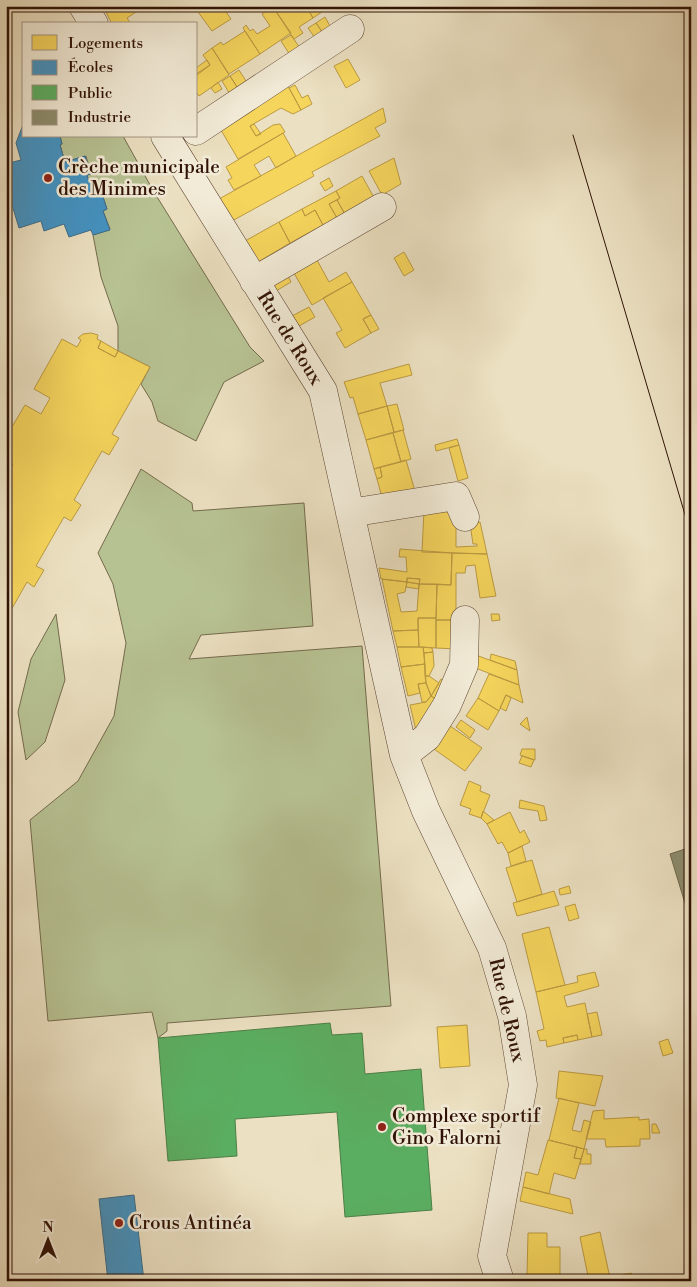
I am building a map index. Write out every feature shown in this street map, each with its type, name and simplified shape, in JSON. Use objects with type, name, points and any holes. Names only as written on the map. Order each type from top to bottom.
[{"type":"street","points":[[83,6],[93,22]]},
{"type":"street","points":[[198,130],[350,30]]},
{"type":"street","name":"Rue de Roux","points":[[175,140],[254,281],[323,391],[404,755],[426,811],[492,948],[512,1016],[523,1085],[492,1256],[500,1281]]},
{"type":"street","name":"Rue de Roux","points":[[254,281],[382,207]]},
{"type":"street","points":[[350,513],[456,496],[465,517]]},
{"type":"street","points":[[404,755],[427,737],[447,705],[464,665],[465,620]]},
{"type":"green space","points":[[60,138],[124,138],[154,192],[250,347],[264,361],[224,382],[196,441],[158,421],[152,402],[141,384],[150,367],[118,351],[118,326],[101,277],[93,235],[110,229],[103,211],[107,209],[102,194],[98,195],[94,180],[89,182],[87,175],[91,174],[86,156],[65,162],[60,145],[62,144]]},
{"type":"green space","points":[[141,469],[192,503],[193,511],[304,503],[313,626],[201,635],[189,659],[362,646],[391,1006],[167,1023],[167,1031],[158,1038],[152,1012],[48,1021],[30,820],[78,781],[114,716],[126,643],[113,584],[98,553]]},
{"type":"green space","points":[[56,614],[65,680],[45,742],[26,760],[18,712],[31,659]]},
{"type":"building: Logements","points":[[117,6],[145,6],[127,18],[130,22],[111,22],[106,12]]},
{"type":"building: Logements","points":[[206,6],[211,8],[213,6],[222,6],[231,19],[212,31],[198,12]]},
{"type":"building: Logements","points":[[306,6],[313,18],[299,27],[303,33],[294,39],[273,7]]},
{"type":"building: Logements","points":[[306,6],[331,6],[313,18]]},
{"type":"building: Logements","points":[[273,7],[291,33],[260,54],[243,28],[246,25],[250,31],[253,29],[257,34],[270,26],[262,14]]},
{"type":"building: Logements","points":[[325,17],[331,28],[323,33],[316,23]]},
{"type":"building: Logements","points":[[316,23],[323,33],[315,38],[308,28]]},
{"type":"building: Logements","points":[[245,31],[260,54],[229,74],[212,48],[221,42],[223,45]]},
{"type":"building: Logements","points":[[291,35],[300,48],[290,55],[281,41]]},
{"type":"building: Logements","points":[[212,48],[229,75],[199,96],[198,73],[210,65],[203,55]]},
{"type":"building: Logements","points":[[348,59],[360,80],[346,88],[334,66]]},
{"type":"building: Logements","points":[[207,60],[210,65],[198,74],[198,67]]},
{"type":"building: Logements","points":[[239,70],[248,84],[239,90],[230,76]]},
{"type":"building: Logements","points":[[230,76],[239,90],[231,96],[222,81]]},
{"type":"building: Logements","points":[[218,82],[222,89],[215,93],[211,88]]},
{"type":"building: Logements","points":[[287,84],[301,110],[293,114],[281,108],[250,126],[256,136],[273,125],[280,124],[285,132],[238,159],[218,125]]},
{"type":"building: Logements","points":[[295,85],[302,98],[308,95],[312,104],[301,110],[289,88]]},
{"type":"building: Logements","points":[[383,108],[386,122],[375,128],[380,136],[312,172],[314,176],[232,221],[219,199]]},
{"type":"building: Logements","points":[[254,124],[261,134],[256,136],[250,126]]},
{"type":"building: Logements","points":[[283,133],[296,156],[276,168],[269,156],[254,165],[261,176],[234,190],[228,180],[232,178],[226,167]]},
{"type":"building: Logements","points":[[394,158],[401,184],[382,195],[369,171]]},
{"type":"building: Logements","points":[[362,176],[377,203],[348,219],[337,200],[340,198],[336,191]]},
{"type":"building: Logements","points":[[329,178],[333,186],[325,191],[320,183]]},
{"type":"building: Logements","points":[[336,191],[340,198],[329,204],[337,218],[323,225],[315,210],[305,216],[302,209]]},
{"type":"building: Logements","points":[[337,200],[344,213],[337,218],[329,204]]},
{"type":"building: Logements","points":[[302,209],[305,216],[315,210],[323,225],[290,243],[279,222]]},
{"type":"building: Logements","points":[[279,222],[290,243],[258,262],[245,241]]},
{"type":"building: Logements","points":[[404,252],[414,270],[404,276],[394,258]]},
{"type":"building: Logements","points":[[317,260],[329,282],[346,272],[352,282],[312,305],[294,273]]},
{"type":"building: Logements","points":[[286,272],[291,282],[276,291],[271,281]]},
{"type":"building: Logements","points":[[352,282],[371,315],[363,319],[371,333],[345,348],[336,333],[342,330],[323,298]]},
{"type":"building: Logements","points":[[309,307],[315,317],[299,326],[292,316]]},
{"type":"building: Logements","points":[[371,315],[379,329],[371,333],[363,319]]},
{"type":"building: Logements","points":[[91,333],[98,335],[97,339],[101,341],[98,348],[115,357],[118,351],[150,367],[112,434],[119,438],[109,455],[102,451],[74,500],[81,505],[71,521],[64,517],[36,566],[44,570],[34,587],[27,582],[6,619],[6,475],[13,464],[6,460],[6,437],[25,405],[41,414],[50,398],[34,389],[62,339],[77,347],[81,340],[78,338],[83,334]]},
{"type":"building: Logements","points":[[101,341],[118,351],[115,357],[98,348]]},
{"type":"building: Logements","points":[[409,364],[412,375],[380,383],[387,406],[358,414],[353,397],[350,398],[344,382]]},
{"type":"building: Logements","points":[[397,404],[404,430],[394,432],[387,406]]},
{"type":"building: Logements","points":[[387,406],[394,432],[366,440],[358,414]]},
{"type":"building: Logements","points":[[403,430],[411,459],[401,462],[393,433]]},
{"type":"building: Logements","points":[[393,433],[401,462],[374,469],[366,440]]},
{"type":"building: Logements","points":[[457,439],[459,445],[436,451],[435,445]]},
{"type":"building: Logements","points":[[459,445],[468,478],[458,481],[449,448]]},
{"type":"building: Logements","points":[[406,460],[417,498],[383,501],[377,479],[382,477],[380,467]]},
{"type":"building: Logements","points":[[380,467],[382,477],[377,479],[374,469]]},
{"type":"building: Logements","points":[[424,510],[456,512],[456,547],[477,546],[477,544],[473,544],[470,524],[480,522],[487,554],[422,552]]},
{"type":"building: Logements","points":[[400,549],[452,553],[451,585],[419,584],[420,579],[407,578],[407,582],[381,579],[379,568],[407,572],[406,557],[399,557]]},
{"type":"building: Logements","points":[[452,553],[487,554],[496,596],[480,598],[475,565],[466,566],[465,573],[456,573],[456,620],[436,620],[437,584],[451,585]]},
{"type":"building: Logements","points":[[407,578],[420,579],[419,584],[407,582]]},
{"type":"building: Logements","points":[[382,579],[407,582],[405,592],[397,594],[401,612],[417,611],[419,584],[437,584],[436,618],[418,618],[418,630],[393,631]]},
{"type":"building: Logements","points":[[407,582],[419,584],[419,589],[406,587]]},
{"type":"building: Logements","points":[[491,614],[499,614],[500,620],[492,621]]},
{"type":"building: Logements","points":[[418,618],[436,618],[436,648],[419,647]]},
{"type":"building: Logements","points":[[436,620],[456,620],[456,649],[436,648]]},
{"type":"building: Logements","points":[[418,630],[419,647],[397,647],[393,631]]},
{"type":"building: Logements","points":[[397,647],[423,647],[425,664],[401,667]]},
{"type":"building: Logements","points":[[423,647],[432,648],[433,652],[424,653]]},
{"type":"building: Logements","points":[[433,652],[434,666],[429,676],[425,676],[424,653]]},
{"type":"building: Logements","points":[[473,654],[517,670],[519,685],[473,667]]},
{"type":"building: Logements","points":[[491,654],[515,661],[517,670],[490,660]]},
{"type":"building: Logements","points":[[425,664],[426,683],[418,684],[420,693],[408,696],[401,667]]},
{"type":"building: Logements","points":[[489,674],[519,685],[523,703],[506,695],[499,711],[478,698]]},
{"type":"building: Logements","points":[[425,676],[429,676],[439,683],[431,696],[426,683]]},
{"type":"building: Logements","points":[[441,679],[451,685],[440,702],[431,696]]},
{"type":"building: Logements","points":[[426,683],[431,696],[426,702],[422,702],[418,684]]},
{"type":"building: Logements","points":[[506,695],[511,698],[506,711],[500,708]]},
{"type":"building: Logements","points":[[431,696],[440,702],[418,739],[410,705],[426,702]]},
{"type":"building: Logements","points":[[478,698],[499,711],[488,730],[466,716]]},
{"type":"building: Logements","points":[[527,717],[530,731],[520,724]]},
{"type":"building: Logements","points":[[461,720],[475,730],[470,738],[456,727]]},
{"type":"building: Logements","points":[[450,726],[482,748],[465,771],[434,749]]},
{"type":"building: Logements","points":[[522,749],[535,749],[535,760],[520,755]]},
{"type":"building: Logements","points":[[522,756],[534,760],[531,767],[519,763]]},
{"type":"building: Logements","points":[[469,781],[481,786],[480,791],[490,795],[481,818],[469,814],[471,809],[460,805]]},
{"type":"building: Logements","points":[[520,800],[544,806],[547,820],[540,821],[538,811],[519,808]]},
{"type":"building: Logements","points":[[483,811],[494,820],[487,824],[481,818]]},
{"type":"building: Logements","points":[[510,812],[520,833],[524,830],[530,842],[508,853],[502,842],[498,844],[487,824]]},
{"type":"building: Logements","points":[[522,846],[526,861],[511,866],[508,853]]},
{"type":"building: Logements","points":[[532,860],[542,894],[517,902],[506,868]]},
{"type":"building: Logements","points":[[569,886],[571,893],[560,895],[559,889]]},
{"type":"building: Logements","points":[[554,891],[559,905],[517,916],[513,903]]},
{"type":"building: Logements","points":[[575,904],[579,918],[569,921],[565,907]]},
{"type":"building: Logements","points":[[549,927],[565,985],[536,992],[522,934]]},
{"type":"building: Logements","points":[[595,972],[599,986],[564,996],[567,1007],[585,1003],[592,1037],[578,1040],[577,1035],[563,1038],[564,1043],[547,1047],[546,1040],[540,1041],[537,1031],[544,1029],[536,992],[578,982],[577,976]]},
{"type":"building: Logements","points":[[597,1012],[602,1035],[592,1037],[587,1014]]},
{"type":"building: Logements","points":[[467,1025],[470,1066],[440,1068],[437,1027]]},
{"type":"building: Logements","points":[[577,1035],[578,1040],[564,1043],[563,1038]]},
{"type":"building: Logements","points":[[668,1039],[673,1053],[663,1056],[659,1042]]},
{"type":"building: Logements","points":[[559,1071],[603,1076],[595,1106],[556,1098]]},
{"type":"building: Logements","points":[[559,1098],[579,1103],[572,1130],[581,1132],[584,1120],[591,1122],[584,1149],[549,1140]]},
{"type":"building: Logements","points":[[604,1110],[604,1119],[639,1117],[639,1120],[649,1119],[650,1139],[640,1139],[640,1146],[606,1147],[605,1139],[586,1139],[593,1111]]},
{"type":"building: Logements","points":[[652,1124],[656,1124],[660,1133],[652,1133]]},
{"type":"building: Logements","points":[[548,1140],[577,1147],[574,1158],[581,1159],[575,1179],[554,1173],[549,1194],[523,1187],[526,1172],[538,1175]]},
{"type":"building: Logements","points":[[577,1147],[584,1149],[581,1159],[574,1158]]},
{"type":"building: Logements","points":[[584,1149],[587,1149],[587,1154],[591,1154],[591,1164],[580,1164]]},
{"type":"building: Logements","points":[[523,1187],[570,1199],[573,1214],[520,1201]]},
{"type":"building: Logements","points":[[600,1232],[610,1278],[631,1273],[634,1281],[589,1281],[580,1237]]},
{"type":"building: Logements","points":[[528,1233],[547,1233],[547,1247],[560,1247],[560,1277],[527,1276]]},
{"type":"building: Écoles","name":"Crèche municipale des Minimes","points":[[22,127],[22,138],[60,138],[62,144],[60,145],[65,162],[85,156],[91,174],[87,175],[89,182],[94,180],[98,195],[102,194],[107,209],[103,211],[110,230],[93,235],[91,230],[69,237],[64,224],[44,231],[41,221],[19,228],[6,185],[9,184],[9,163],[21,160],[16,143]]},
{"type":"building: Écoles","name":"Crous Antinéa","points":[[134,1195],[144,1281],[108,1281],[99,1199]]},
{"type":"building: Public","name":"Complexe sportif Gino Falorni","points":[[330,1023],[332,1035],[362,1033],[365,1074],[421,1069],[432,1210],[345,1217],[337,1112],[235,1119],[237,1156],[168,1161],[158,1038]]},
{"type":"building: Industrie","points":[[691,847],[691,923],[670,854]]},
{"type":"tram line","points":[[573,135],[691,535]]},
{"type":"place","name":"Crèche municipale des Minimes","points":[[48,178]]},
{"type":"place","name":"Complexe sportif Gino Falorni","points":[[382,1127]]},
{"type":"place","name":"Crous Antinéa","points":[[119,1223]]}]
